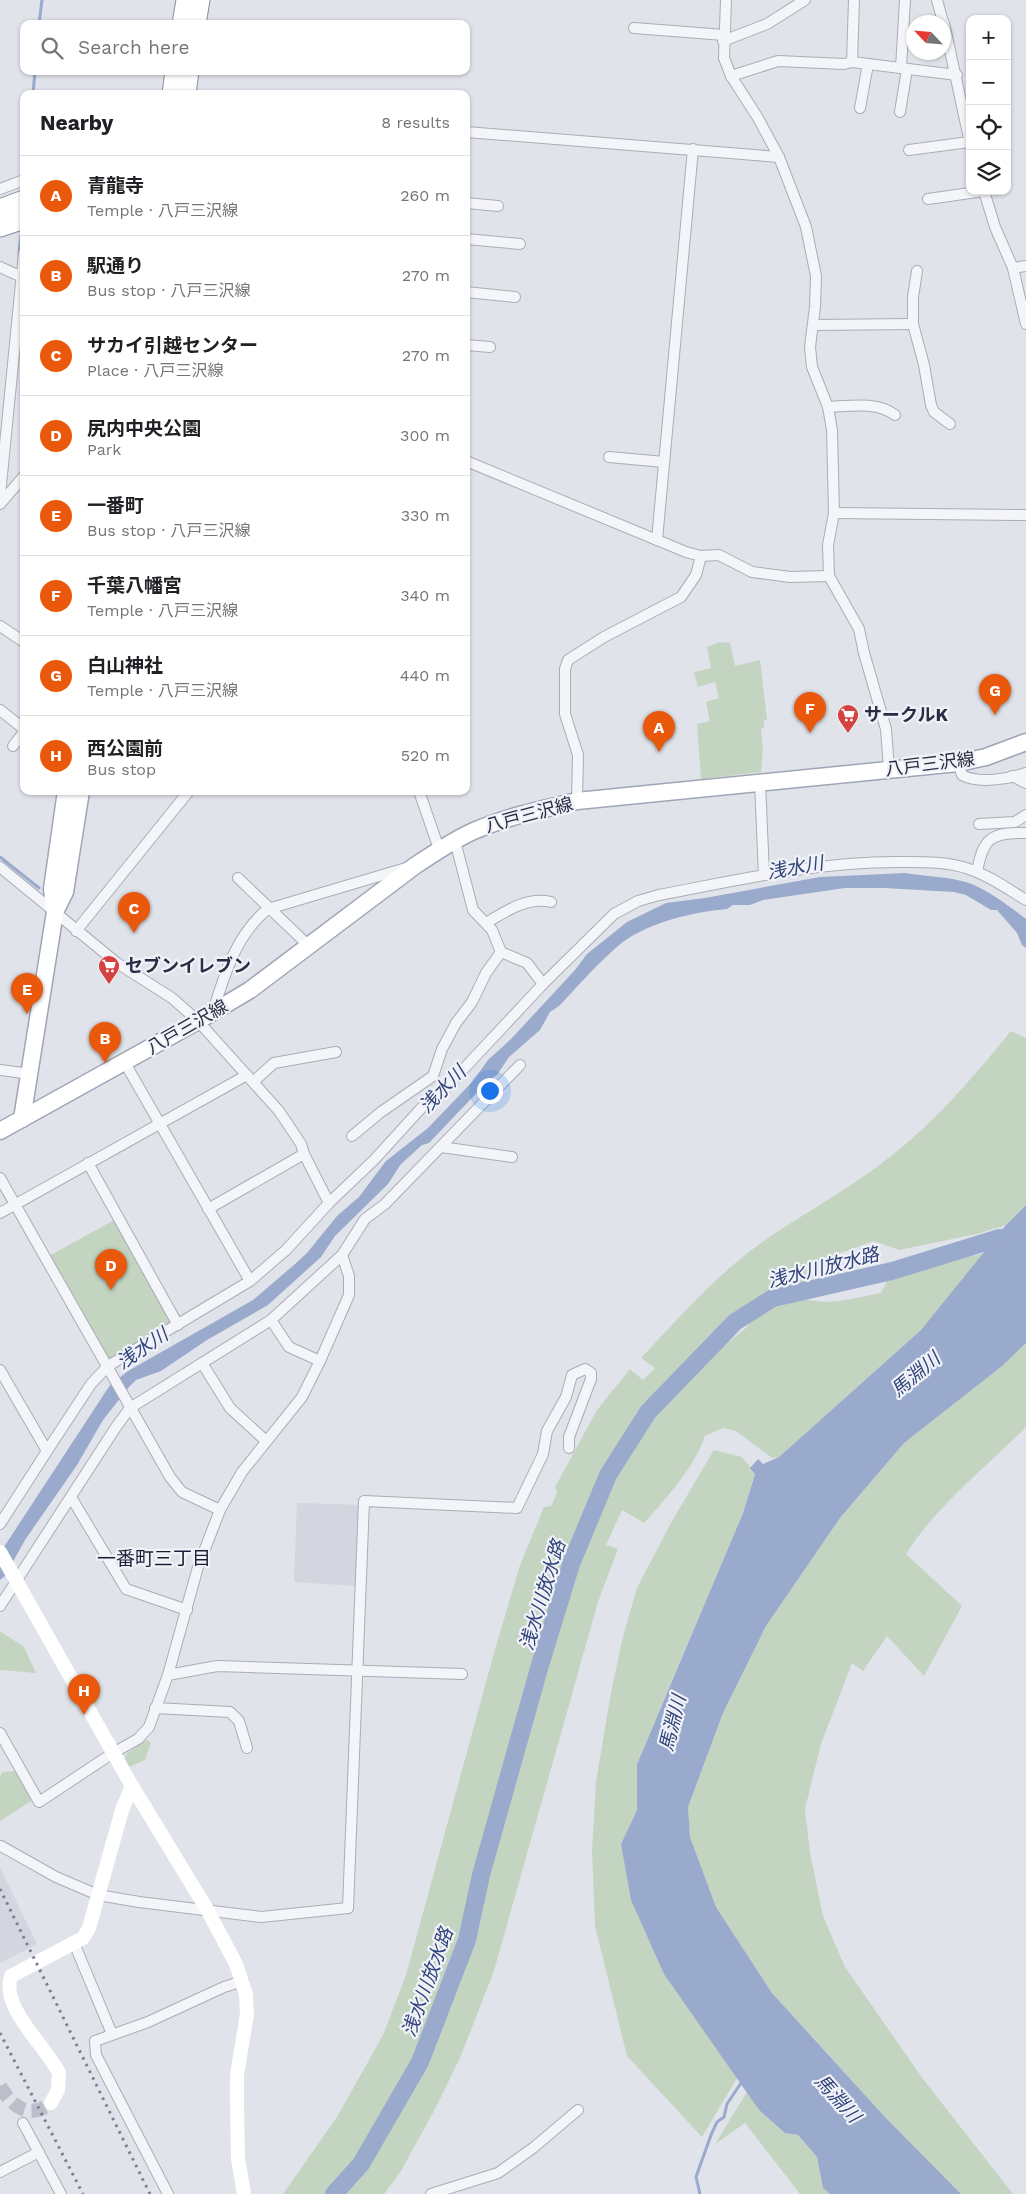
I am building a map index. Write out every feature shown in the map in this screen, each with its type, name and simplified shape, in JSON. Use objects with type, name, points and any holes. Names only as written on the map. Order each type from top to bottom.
[{"type":"highway","points":[[183,20],[186,0]]},
{"type":"highway","points":[[197,20],[200,0]]},
{"type":"highway","points":[[173,90],[174,75]]},
{"type":"highway","points":[[187,90],[188,75]]},
{"type":"highway","points":[[0,209],[20,202]]},
{"type":"highway","points":[[0,227],[20,220]]},
{"type":"main road","name":"八戸三沢線","points":[[0,1131],[125,1063],[250,990],[416,865],[439,849],[476,830],[523,813],[577,801],[958,763],[986,757],[1026,742]]},
{"type":"main road","points":[[22,1119],[31,1074],[55,912],[52,889],[65,795]]},
{"type":"main road","points":[[55,912],[65,892],[80,795]]},
{"type":"street","points":[[726,0],[723,38],[724,58],[730,76],[758,118],[779,157],[806,228],[816,276],[810,347],[812,367],[828,407],[832,430],[834,513],[828,545],[829,576],[859,629],[886,729],[888,769]]},
{"type":"street","points":[[634,28],[723,38],[767,24],[805,0]]},
{"type":"street","points":[[852,62],[854,0]]},
{"type":"street","points":[[900,112],[904,69],[905,0]]},
{"type":"street","points":[[937,0],[941,15]]},
{"type":"street","points":[[951,53],[966,121]]},
{"type":"street","points":[[730,76],[778,61],[844,64],[852,62],[957,75]]},
{"type":"street","points":[[860,108],[868,64]]},
{"type":"street","points":[[470,132],[779,157]]},
{"type":"street","points":[[909,150],[966,143]]},
{"type":"street","points":[[657,540],[693,149]]},
{"type":"street","points":[[0,189],[20,182]]},
{"type":"street","points":[[928,200],[966,194]]},
{"type":"street","points":[[985,195],[995,227],[1013,268],[1026,324]]},
{"type":"street","points":[[470,203],[498,206]]},
{"type":"street","points":[[470,239],[520,244]]},
{"type":"street","points":[[1013,268],[1026,266]]},
{"type":"street","points":[[0,267],[20,276]]},
{"type":"street","points":[[917,271],[913,297],[913,324],[924,366],[931,405],[934,412],[950,424]]},
{"type":"street","points":[[470,292],[515,297]]},
{"type":"street","points":[[0,495],[20,305]]},
{"type":"street","points":[[813,325],[913,324]]},
{"type":"street","points":[[470,344],[490,347]]},
{"type":"street","points":[[828,407],[870,406],[889,410],[896,415]]},
{"type":"street","points":[[609,457],[664,462]]},
{"type":"street","points":[[470,463],[657,540],[701,556],[720,555],[752,572],[790,577],[829,576]]},
{"type":"street","points":[[0,504],[20,481]]},
{"type":"street","points":[[834,513],[1026,515]]},
{"type":"street","points":[[577,801],[578,755],[565,714],[565,669],[568,660],[604,637],[681,597],[696,575],[701,556]]},
{"type":"street","points":[[0,626],[20,639]]},
{"type":"street","points":[[0,710],[20,728]]},
{"type":"street","points":[[13,746],[20,736]]},
{"type":"street","points":[[958,763],[962,774],[974,780],[1012,776],[1026,772]]},
{"type":"street","points":[[1012,776],[1026,783]]},
{"type":"street","points":[[760,783],[764,875]]},
{"type":"street","points":[[76,930],[186,795]]},
{"type":"street","points":[[420,795],[439,849]]},
{"type":"street","points":[[979,824],[1015,822],[1026,815]]},
{"type":"street","points":[[977,872],[980,853],[990,838],[999,834],[1026,833]]},
{"type":"street","points":[[455,841],[473,910],[492,930],[500,952]]},
{"type":"street","points":[[0,1524],[92,1384],[108,1366],[250,1281],[286,1250],[374,1160],[425,1104],[444,1090],[543,984],[614,914],[638,900],[814,866],[871,862],[955,865],[977,872],[1026,900]]},
{"type":"street","points":[[213,1012],[242,938],[254,920],[268,909],[416,865]]},
{"type":"street","points":[[0,867],[117,963],[172,998],[198,1021],[279,1111],[301,1144],[304,1154],[329,1204]]},
{"type":"street","points":[[238,878],[268,909],[308,945]]},
{"type":"street","points":[[486,923],[516,906],[536,900],[551,902]]},
{"type":"street","points":[[500,952],[515,956],[527,963],[543,984]]},
{"type":"street","points":[[352,1136],[381,1112],[433,1076],[442,1049],[456,1022],[472,1002],[486,973],[500,952]]},
{"type":"street","points":[[0,1213],[159,1125],[250,1079],[274,1062],[336,1052]]},
{"type":"street","points":[[125,1063],[250,1281]]},
{"type":"street","points":[[0,1606],[15,1578],[71,1498],[129,1406],[271,1320],[342,1254],[365,1219],[385,1204],[520,1065]]},
{"type":"street","points":[[0,1070],[31,1074]]},
{"type":"street","points":[[441,1147],[512,1157]]},
{"type":"street","points":[[208,1209],[304,1154]]},
{"type":"street","points":[[88,1164],[178,1324]]},
{"type":"street","points":[[0,1178],[170,1477],[182,1492],[220,1510]]},
{"type":"street","points":[[0,1733],[39,1802],[113,1753],[138,1739],[149,1727],[168,1675],[198,1567],[220,1510],[242,1472],[302,1396],[320,1362],[349,1295],[350,1276],[342,1254]]},
{"type":"street","points":[[271,1320],[289,1346],[320,1362]]},
{"type":"street","points":[[202,1363],[230,1408],[266,1441]]},
{"type":"street","points":[[1,1846],[56,1877],[98,1895],[261,1917],[348,1908],[364,1501],[517,1508],[542,1454],[547,1431],[566,1397],[572,1375],[585,1369],[590,1373],[591,1379],[569,1437],[569,1448]]},
{"type":"street","points":[[0,1370],[47,1451]]},
{"type":"street","points":[[71,1498],[126,1589],[187,1610]]},
{"type":"street","points":[[0,1552],[132,1786],[230,1949],[246,1994],[247,2014],[237,2075],[238,2160],[244,2194]]},
{"type":"street","points":[[168,1675],[217,1666],[356,1669],[462,1674]]},
{"type":"street","points":[[155,1708],[230,1712],[240,1721],[247,1748]]},
{"type":"street","points":[[51,2103],[58,2090],[59,2072],[9,2009],[4,1992],[5,1984],[11,1976],[83,1938],[90,1928],[122,1810],[132,1786]]},
{"type":"street","points":[[74,1943],[112,2034]]},
{"type":"street","points":[[168,2194],[96,2055],[95,2041],[148,2022],[217,1990],[242,1981]]},
{"type":"street","points":[[431,2194],[498,2173],[533,2148],[578,2110]]},
{"type":"street","points":[[23,2123],[61,2194]]},
{"type":"street","points":[[0,2172],[39,2152]]},
{"type":"shaded area","points":[[297,1503],[361,1505],[358,1586],[294,1582]]},
{"type":"shaded area","points":[[0,1868],[37,1944],[0,1963]]},
{"type":"green space","points":[[720,642],[730,643],[735,666],[760,660],[767,720],[764,720],[764,728],[761,728],[763,749],[761,772],[701,779],[697,724],[710,721],[706,702],[719,698],[715,682],[698,687],[694,672],[711,668],[707,647]]},
{"type":"green space","points":[[1011,1031],[1026,1038],[1026,1205],[1006,1225],[977,1234],[899,1250],[874,1241],[824,1259],[821,1271],[800,1285],[764,1296],[733,1318],[635,1414],[645,1424],[703,1363],[747,1327],[754,1318],[797,1296],[808,1300],[828,1302],[881,1293],[887,1281],[928,1266],[985,1253],[921,1330],[779,1457],[772,1458],[736,1431],[723,1428],[705,1436],[687,1470],[644,1523],[622,1510],[606,1545],[618,1549],[598,1602],[494,1971],[460,2058],[435,2109],[401,2171],[384,2194],[283,2194],[337,2117],[383,2035],[406,1975],[520,1565],[544,1507],[551,1506],[557,1493],[555,1487],[597,1410],[630,1369],[643,1380],[655,1368],[641,1358],[727,1270],[756,1246],[878,1166],[915,1136],[949,1103]]},
{"type":"green space","points":[[114,1220],[174,1323],[109,1361],[49,1256]]},
{"type":"green space","points":[[1026,1343],[1026,1427],[947,1503],[932,1519],[906,1554],[962,1606],[924,1676],[887,1636],[863,1671],[852,1663],[821,1744],[805,1809],[810,1853],[823,1916],[845,1967],[923,2079],[1013,2194],[961,2194],[884,2116],[772,1993],[716,1907],[690,1837],[688,1807],[723,1713],[766,1626],[840,1518],[904,1443],[1001,1366]]},
{"type":"green space","points":[[714,1450],[742,1457],[755,1473],[743,1513],[637,1763],[637,1810],[621,1844],[724,2059],[737,2078],[702,2137],[627,2056],[595,1926],[592,1851],[596,1782],[610,1698],[622,1640],[637,1588],[672,1521]]},
{"type":"green space","points":[[0,1631],[24,1647],[36,1673],[0,1670]]},
{"type":"green space","points":[[146,1740],[151,1742],[145,1760],[129,1767],[124,1760],[126,1754]]},
{"type":"green space","points":[[18,1771],[34,1799],[0,1821],[0,1777],[2,1772]]},
{"type":"green space","points":[[747,2092],[759,2110],[785,2133],[798,2135],[817,2157],[823,2188],[830,2194],[800,2194],[745,2123],[715,2144]]},
{"type":"water","points":[[905,873],[966,882],[994,896],[1026,919],[1026,948],[1022,945],[1017,933],[997,910],[991,910],[966,895],[954,892],[884,888],[845,888],[763,900],[750,905],[733,905],[727,909],[670,920],[629,938],[610,953],[559,1006],[550,1012],[540,1030],[509,1057],[497,1075],[489,1080],[429,1143],[422,1145],[401,1164],[388,1184],[335,1236],[321,1257],[268,1305],[207,1340],[161,1371],[136,1380],[129,1387],[103,1420],[77,1465],[25,1540],[5,1576],[0,1580],[0,1553],[110,1385],[128,1371],[253,1300],[295,1264],[307,1253],[337,1216],[359,1197],[386,1161],[428,1128],[473,1081],[488,1060],[511,1039],[575,970],[587,954],[627,922],[666,903],[705,898],[820,877]]},
{"type":"water","name":"馬淵川","points":[[1026,1205],[1026,1343],[1002,1366],[904,1443],[840,1518],[766,1626],[723,1713],[688,1807],[690,1837],[716,1907],[772,1993],[884,2116],[961,2194],[830,2194],[823,2188],[817,2157],[798,2135],[785,2133],[759,2110],[664,1974],[631,1900],[621,1844],[637,1810],[637,1764],[743,1513],[755,1474],[750,1468],[758,1459],[763,1464],[779,1457],[921,1330],[1006,1225]]},
{"type":"waterway","points":[[40,20],[42,0]]},
{"type":"waterway","points":[[33,90],[35,75]]},
{"type":"waterway","points":[[19,254],[20,245]]},
{"type":"waterway","points":[[0,857],[39,888]]},
{"type":"waterway","name":"浅水川放水路","points":[[334,2194],[361,2164],[420,2062],[467,1940],[481,1875],[540,1665],[571,1564],[608,1475],[648,1412],[735,1322],[773,1298],[892,1271],[999,1238],[1026,1242]]},
{"type":"waterway","points":[[700,2194],[696,2177],[711,2135],[717,2122],[724,2117],[727,2104],[743,2080]]},
{"type":"tunnel","points":[[0,2086],[10,2100],[22,2109],[28,2111],[35,2110],[51,2103]]},
{"type":"railway","points":[[0,1889],[150,2194]]},
{"type":"railway","points":[[0,2033],[83,2194]]},
{"type":"place","name":"白山神社","points":[[995,715]]},
{"type":"place","name":"千葉八幡宮","points":[[810,733]]},
{"type":"place","name":"サークルK","points":[[848,734]]},
{"type":"place","name":"青龍寺","points":[[659,752]]},
{"type":"place","name":"サカイ引越センター","points":[[134,933]]},
{"type":"place","name":"セブンイレブン","points":[[109,985]]},
{"type":"place","name":"一番町","points":[[27,1014]]},
{"type":"place","name":"駅通り","points":[[105,1063]]},
{"type":"place","name":"尻内中央公園","points":[[111,1290]]},
{"type":"place","name":"西公園前","points":[[84,1715]]},
{"type":"district","name":"一番町三丁目","points":[[154,1558]]},
{"type":"water label","name":"浅水川","points":[[795,867]]},
{"type":"water label","name":"浅水川","points":[[442,1089]]},
{"type":"water label","name":"浅水川","points":[[142,1348]]}]
